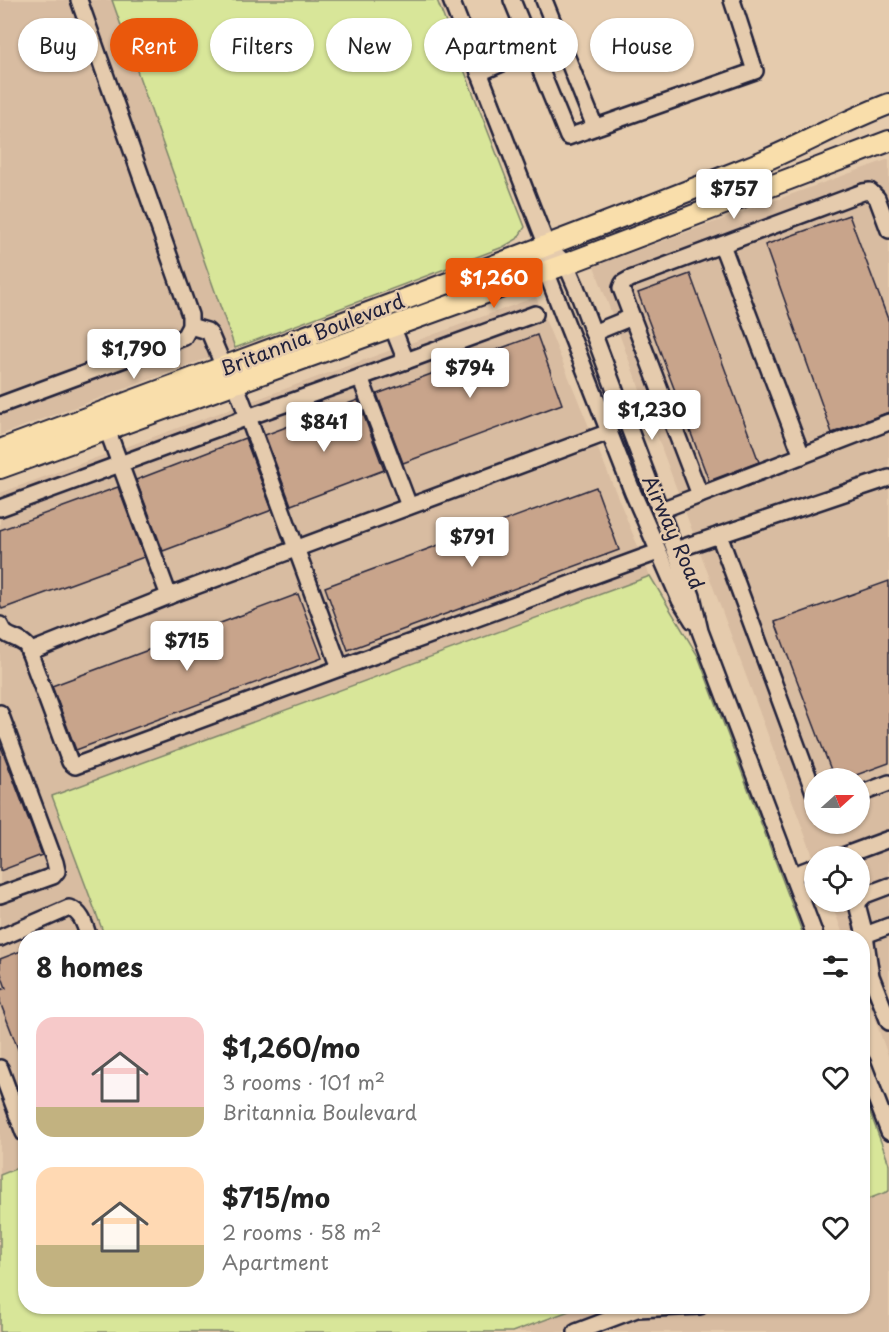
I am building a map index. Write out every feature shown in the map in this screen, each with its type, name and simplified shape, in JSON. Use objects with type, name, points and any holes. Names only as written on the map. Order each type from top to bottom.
[{"type":"main road","name":"Britannia Boulevard","points":[[0,468],[107,429],[229,375],[547,246],[753,166],[889,104]]},
{"type":"main road","name":"Britannia Boulevard","points":[[0,450],[229,375],[392,326],[566,264],[889,141]]},
{"type":"street","points":[[0,405],[184,337],[190,326],[190,315],[79,0]]},
{"type":"street","name":"Airway Road","points":[[451,0],[547,246],[546,271],[609,432],[658,552],[680,600],[700,631]]},
{"type":"street","points":[[512,0],[519,18]]},
{"type":"street","points":[[544,0],[551,18]]},
{"type":"street","points":[[541,72],[568,137],[755,71],[732,0]]},
{"type":"street","points":[[574,72],[596,127]]},
{"type":"street","points":[[700,495],[621,288],[623,283],[862,192],[870,191],[877,198],[889,230]]},
{"type":"street","points":[[722,245],[802,456]]},
{"type":"street","name":"Airway Road","points":[[547,246],[566,264],[593,333],[692,596],[700,631],[813,930]]},
{"type":"street","points":[[0,508],[535,314]]},
{"type":"street","points":[[593,333],[632,317]]},
{"type":"street","points":[[190,326],[210,334],[248,417],[340,668]]},
{"type":"street","points":[[392,326],[406,361]]},
{"type":"street","points":[[360,377],[409,506]]},
{"type":"street","points":[[661,510],[889,422]]},
{"type":"street","points":[[107,429],[169,596]]},
{"type":"street","points":[[28,652],[169,596],[609,432]]},
{"type":"street","points":[[675,550],[889,478]]},
{"type":"street","points":[[719,535],[805,768]]},
{"type":"street","points":[[0,625],[7,636],[22,641],[27,646],[70,762],[75,766],[658,552]]},
{"type":"street","points":[[0,713],[56,862],[57,871],[53,876],[0,895]]},
{"type":"street","points":[[870,790],[889,783]]},
{"type":"street","points":[[870,846],[889,839]]},
{"type":"street","points":[[793,876],[804,871]]},
{"type":"street","points":[[870,893],[889,886]]},
{"type":"street","points":[[18,930],[69,908],[76,910],[81,916],[86,930]]},
{"type":"street","points":[[859,912],[864,930]]},
{"type":"street","points":[[870,933],[889,926]]},
{"type":"street","points":[[0,938],[18,930]]},
{"type":"street","points":[[870,968],[889,1022]]},
{"type":"street","points":[[0,1068],[18,1117]]},
{"type":"street","points":[[870,1083],[889,1132]]},
{"type":"street","points":[[576,1332],[624,1314]]},
{"type":"shaded area","points":[[0,0],[112,0],[118,18],[110,18],[110,72],[137,72],[235,348],[0,435]]},
{"type":"shaded area","points":[[889,159],[889,1058],[870,1006],[870,930],[841,930],[835,912],[870,912],[870,846],[809,846],[805,834],[870,834],[870,768],[804,768],[804,832],[594,266]]},
{"type":"shaded area","points":[[536,297],[650,576],[53,796],[102,930],[18,930],[18,1168],[0,1175],[0,493]]},
{"type":"shaded area","points":[[889,1191],[889,1332],[512,1332],[561,1314],[870,1314],[870,1198]]},
{"type":"green space","points":[[112,0],[437,0],[444,18],[424,18],[424,72],[465,72],[525,227],[517,239],[503,247],[235,348],[137,72],[198,72],[198,18],[118,18]]},
{"type":"green space","points":[[650,576],[698,656],[801,930],[102,930],[52,796]]},
{"type":"green space","points":[[870,1112],[889,1164],[889,1191],[870,1198]]},
{"type":"green space","points":[[18,1168],[18,1314],[561,1314],[512,1332],[0,1332],[0,1175]]},
{"type":"building","points":[[849,215],[889,322],[889,412],[832,433],[765,245]]},
{"type":"building","points":[[690,274],[759,462],[709,481],[638,293]]},
{"type":"building","points":[[537,335],[562,404],[403,463],[377,394]]},
{"type":"building","points":[[358,400],[384,470],[291,505],[265,435]]},
{"type":"building","points":[[245,438],[272,510],[163,551],[136,480]]},
{"type":"building","points":[[118,487],[144,557],[2,609],[0,604],[0,530]]},
{"type":"building","points":[[596,487],[619,550],[348,650],[325,587]]},
{"type":"building","points":[[889,581],[889,763],[870,770],[870,768],[830,768],[775,622]]},
{"type":"building","points":[[298,594],[322,658],[76,750],[52,686]]},
{"type":"building","points":[[0,744],[42,855],[0,871]]},
{"type":"building","points":[[18,952],[18,1049],[0,1002],[0,990],[6,988],[0,971],[0,959]]}]
